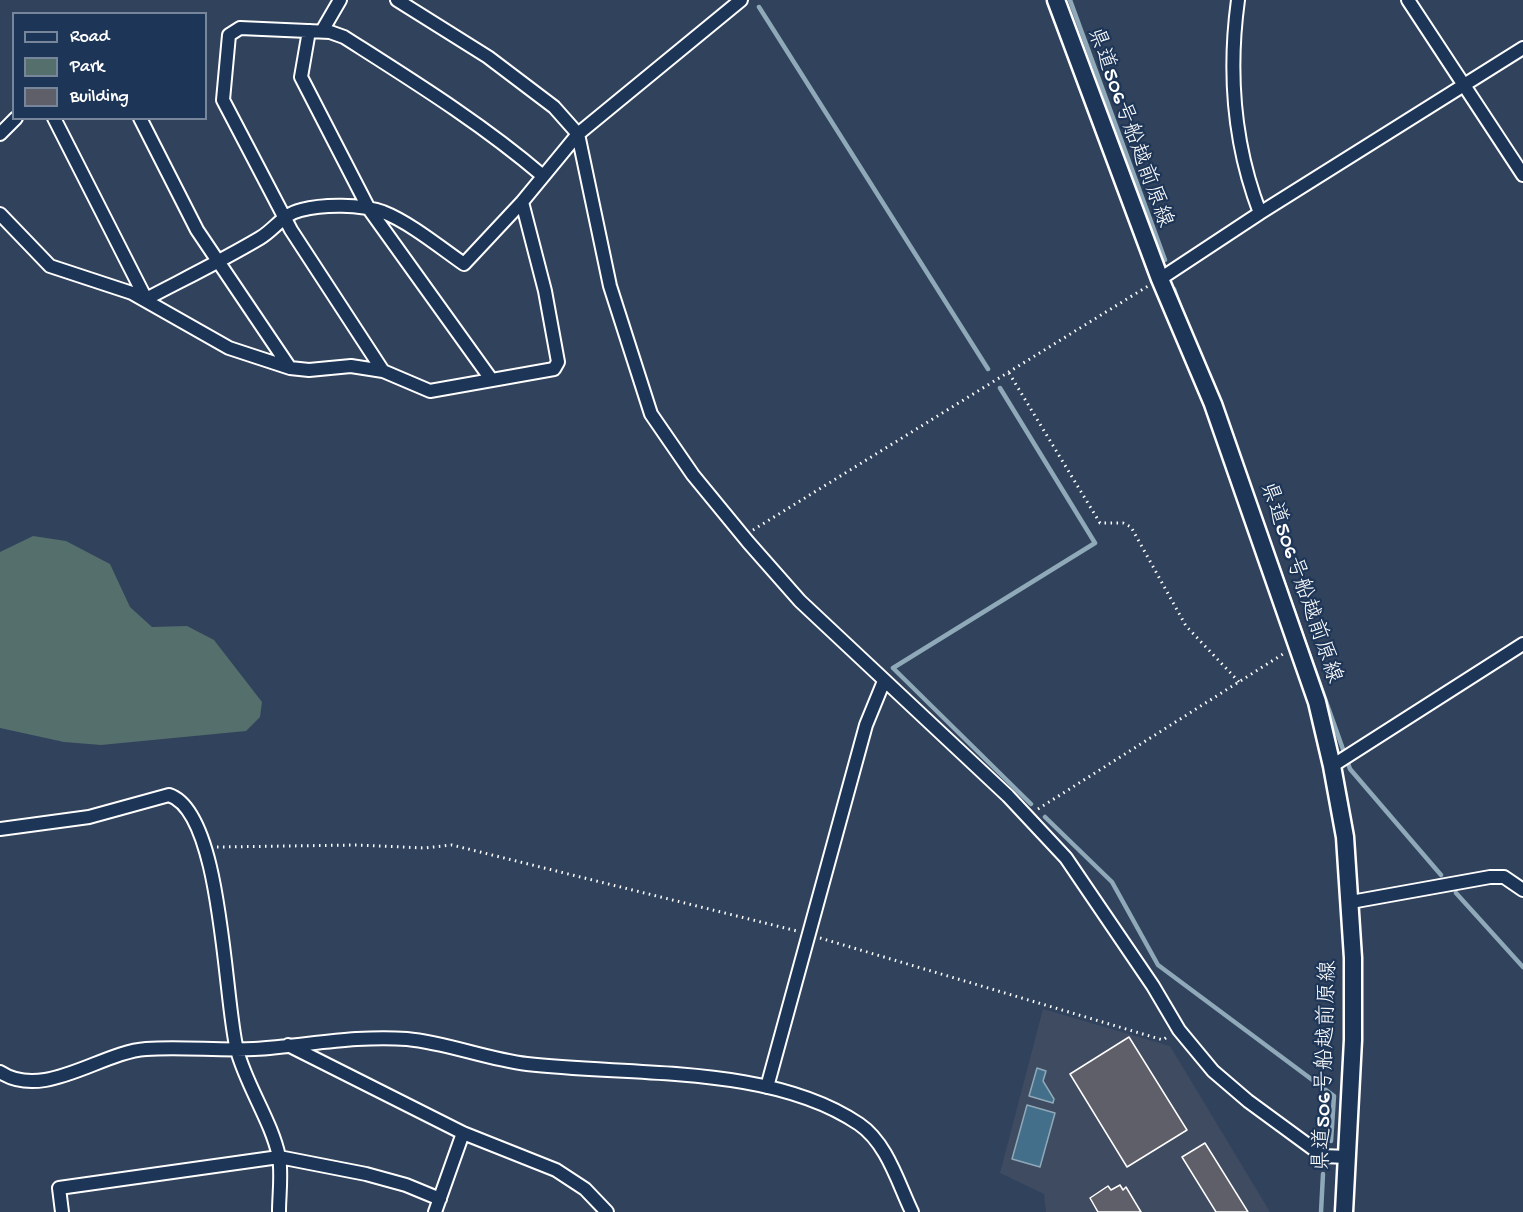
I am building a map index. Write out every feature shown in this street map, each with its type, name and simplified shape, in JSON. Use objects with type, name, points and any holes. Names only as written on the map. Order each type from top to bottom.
[{"type":"main road","name":"県道506号船越前原線","points":[[1056,0],[1160,279],[1212,404],[1317,702],[1345,837],[1351,902],[1353,1040],[1344,1212]]},
{"type":"street","points":[[340,0],[316,31],[301,77],[369,209],[490,379]]},
{"type":"street","points":[[397,0],[488,57],[554,107],[578,134],[610,286],[651,414],[693,475],[743,536],[800,601],[1026,816],[1066,858],[1086,885],[1179,1030],[1213,1071],[1248,1101],[1323,1156],[1347,1157]]},
{"type":"street","points":[[146,299],[217,262],[264,235],[285,216],[301,210],[369,209],[403,221],[464,264],[522,202],[578,134],[741,0]]},
{"type":"street","points":[[1238,0],[1234,33],[1232,95],[1242,149],[1260,213]]},
{"type":"street","points":[[1408,0],[1523,175]]},
{"type":"street","points":[[383,371],[291,230],[223,100],[229,34],[240,28],[316,31],[344,37],[450,105],[505,144],[543,176]]},
{"type":"street","points":[[1160,279],[1260,213],[1523,48]]},
{"type":"street","points":[[0,134],[14,120]]},
{"type":"street","points":[[55,120],[146,299]]},
{"type":"street","points":[[141,120],[217,262],[290,368]]},
{"type":"street","points":[[0,214],[50,266],[103,282],[146,299],[229,348],[290,368],[309,370],[351,366],[383,371],[430,391],[554,369],[558,362],[545,291],[522,202]]},
{"type":"street","points":[[1332,766],[1523,644]]},
{"type":"street","points":[[767,1087],[866,725],[884,681]]},
{"type":"street","points":[[0,829],[89,817],[169,795],[186,808],[194,819],[203,848],[222,929],[237,1050],[279,1157],[279,1212]]},
{"type":"street","points":[[1351,902],[1490,877],[1504,877],[1523,890]]},
{"type":"street","points":[[0,1072],[20,1082],[85,1069],[136,1050],[164,1048],[237,1050],[375,1038],[439,1043],[489,1057],[527,1064],[651,1071],[767,1087],[822,1104],[860,1125],[871,1134],[888,1161],[912,1212]]},
{"type":"street","points":[[287,1045],[463,1133],[556,1170],[585,1189],[607,1212]]},
{"type":"street","points":[[435,1212],[463,1133]]},
{"type":"street","points":[[62,1212],[59,1188],[279,1157],[366,1174],[405,1185],[440,1199]]},
{"type":"path","points":[[743,536],[1160,279]]},
{"type":"path","points":[[1009,372],[1100,523],[1123,523],[1131,527],[1186,626],[1240,683]]},
{"type":"path","points":[[1026,816],[1240,683],[1297,644]]},
{"type":"path","points":[[203,848],[338,845],[424,848],[452,845],[808,935],[1163,1040],[1179,1030]]},
{"type":"shaded area","points":[[1043,1009],[1170,1046],[1270,1212],[1046,1212],[1044,1194],[1000,1173]]},
{"type":"shaded area","points":[[1037,1068],[1046,1071],[1043,1081],[1054,1099],[1053,1103],[1029,1096]]},
{"type":"shaded area","points":[[1027,1105],[1055,1113],[1040,1167],[1012,1159]]},
{"type":"green space","points":[[33,536],[66,541],[110,564],[130,607],[152,627],[187,626],[214,640],[262,702],[260,717],[246,731],[101,745],[64,742],[0,728],[0,552]]},
{"type":"building","points":[[1129,1037],[1187,1130],[1127,1167],[1070,1074]]},
{"type":"building","points":[[1205,1143],[1248,1212],[1216,1212],[1182,1157]]},
{"type":"building","points":[[1120,1185],[1123,1190],[1126,1187],[1141,1212],[1098,1212],[1090,1198],[1108,1186],[1111,1190]]},
{"type":"waterway","points":[[1070,0],[1165,260]]},
{"type":"waterway","points":[[759,7],[988,369]]},
{"type":"waterway","points":[[1174,289],[1181,309]]},
{"type":"waterway","points":[[1000,388],[1095,543],[893,668],[1031,804]]},
{"type":"waterway","points":[[1275,558],[1350,769],[1441,875]]},
{"type":"waterway","points":[[1045,817],[1112,882],[1158,965],[1334,1096],[1331,1141]]},
{"type":"waterway","points":[[1456,893],[1523,967]]},
{"type":"waterway","points":[[1321,1212],[1323,1174]]}]
